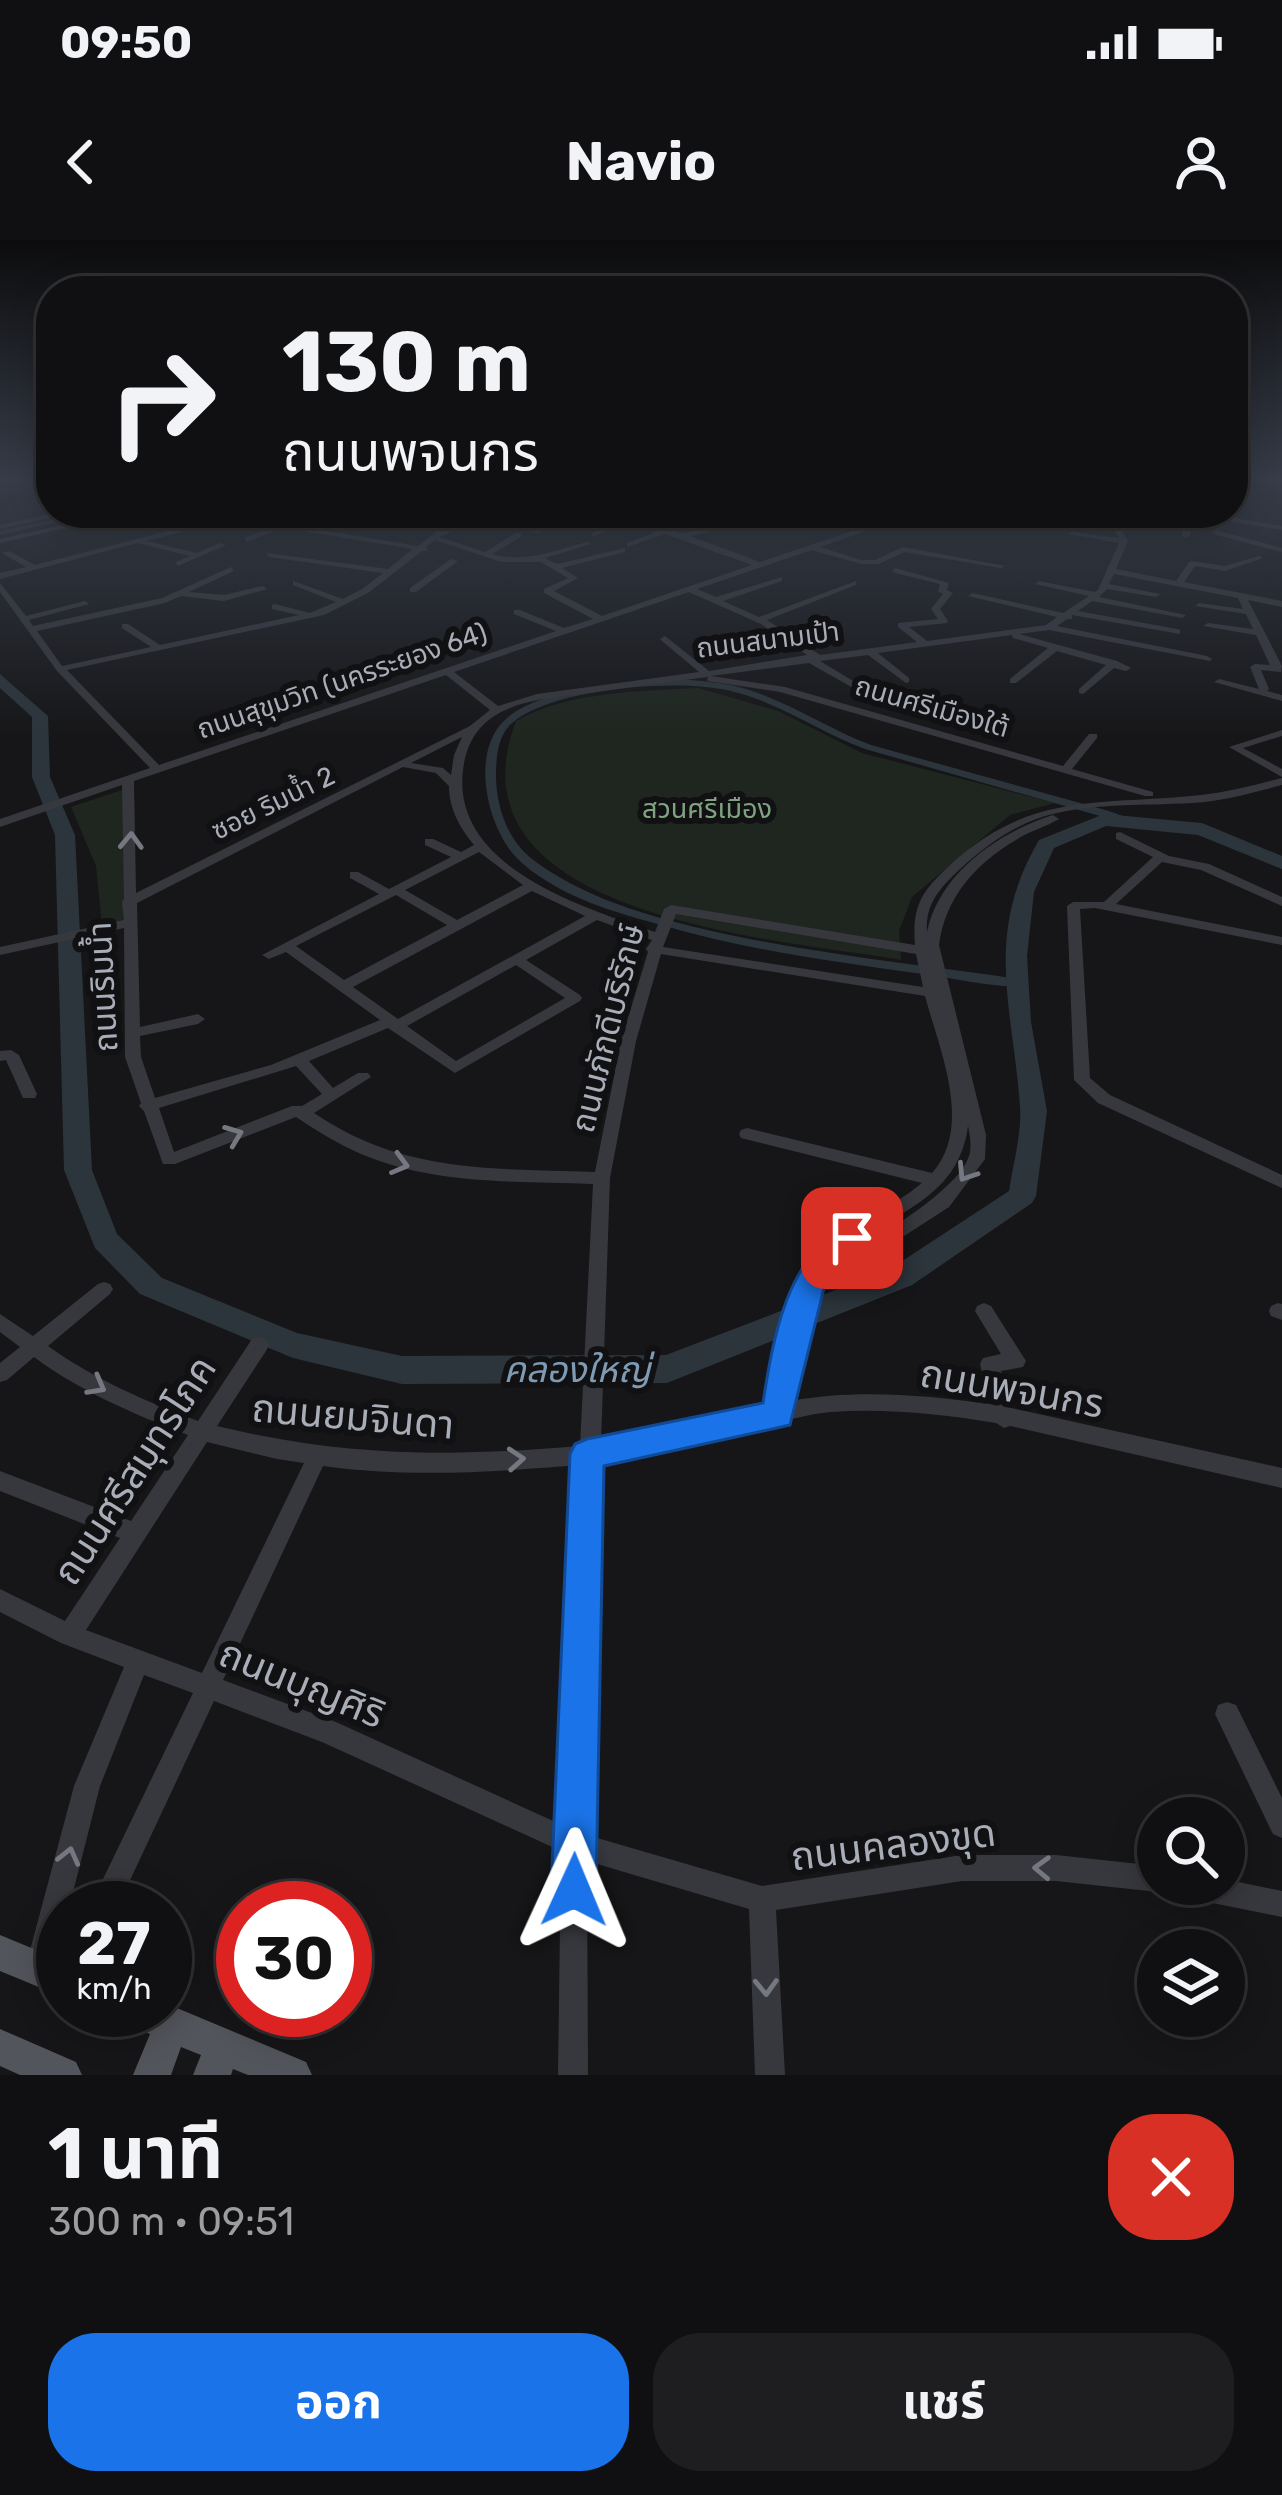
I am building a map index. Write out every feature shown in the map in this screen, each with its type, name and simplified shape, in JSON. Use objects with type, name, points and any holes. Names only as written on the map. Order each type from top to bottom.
[{"type":"main road","points":[[0,1953],[36,1968]]},
{"type":"main road","points":[[152,2075],[153,2037]]},
{"type":"main road","points":[[183,2037],[217,2060],[292,2075]]},
{"type":"main road","points":[[0,2048],[63,2075]]},
{"type":"street","points":[[0,576],[31,568]]},
{"type":"street","points":[[384,568],[429,568]]},
{"type":"street","points":[[413,590],[444,568]]},
{"type":"street","points":[[446,568],[457,575]]},
{"type":"street","points":[[557,568],[574,580],[547,591],[601,619]]},
{"type":"street","name":"ถนนสุขุมวิท (นครระยอง 64)","points":[[2,819],[752,568]]},
{"type":"street","name":"ถนนสนามเป้า","points":[[492,711],[537,697],[676,676],[1049,627],[1099,593],[1113,568]]},
{"type":"street","points":[[1137,575],[1141,568]]},
{"type":"street","points":[[1179,583],[1187,568]]},
{"type":"street","points":[[28,624],[182,589],[231,569]]},
{"type":"street","points":[[60,669],[314,616],[396,569]]},
{"type":"street","points":[[895,570],[945,583],[942,591],[949,593],[935,609]]},
{"type":"street","points":[[1112,571],[1282,604]]},
{"type":"street","points":[[716,600],[779,579]]},
{"type":"street","points":[[296,583],[345,602]]},
{"type":"street","points":[[759,620],[853,583]]},
{"type":"street","points":[[1040,584],[1099,593],[1182,615]]},
{"type":"street","points":[[0,586],[60,669],[157,769]]},
{"type":"street","points":[[182,589],[224,598],[263,589]]},
{"type":"street","points":[[690,589],[759,620],[855,686]]},
{"type":"street","points":[[1099,593],[1156,595]]},
{"type":"street","points":[[1241,595],[1279,669]]},
{"type":"street","points":[[972,596],[1177,632]]},
{"type":"street","points":[[918,603],[944,617],[940,623],[901,625],[925,644]]},
{"type":"street","points":[[28,624],[85,604]]},
{"type":"street","points":[[1199,606],[1250,613]]},
{"type":"street","points":[[274,607],[314,616]]},
{"type":"street","points":[[518,612],[563,632]]},
{"type":"street","points":[[124,626],[159,648]]},
{"type":"street","points":[[1208,626],[1259,633]]},
{"type":"street","points":[[1049,627],[1207,659]]},
{"type":"street","points":[[1009,634],[1126,668]]},
{"type":"street","points":[[664,639],[706,672]]},
{"type":"street","points":[[1013,680],[1056,647]]},
{"type":"street","points":[[869,651],[906,680]]},
{"type":"street","points":[[1083,691],[1114,663]]},
{"type":"street","points":[[1264,689],[1255,667],[1279,669]]},
{"type":"street","points":[[447,671],[492,711],[476,725],[458,756],[454,784],[480,847],[503,871],[657,940],[933,984]]},
{"type":"street","name":"ถนนศรีเมืองใต้","points":[[676,676],[755,684],[1173,801]]},
{"type":"street","points":[[1219,682],[1264,689],[1282,698]]},
{"type":"street","name":"ซอย ริมน้ำ 2","points":[[128,902],[401,767],[428,765],[434,751],[476,725]]},
{"type":"street","points":[[1282,733],[1234,747],[1282,777]]},
{"type":"street","points":[[1065,770],[1093,736]]},
{"type":"street","points":[[434,751],[458,756]]},
{"type":"street","points":[[428,765],[458,756]]},
{"type":"street","points":[[428,765],[454,784]]},
{"type":"street","points":[[802,1302],[832,1273],[891,1239],[955,1190],[973,1168],[979,1147],[925,953],[921,905],[940,880],[1015,820],[1134,803],[1223,800],[1282,777]]},
{"type":"street","name":"ถนนริมน้ำ","points":[[128,779],[132,1033],[147,1106],[169,1160],[302,1113]]},
{"type":"street","points":[[1134,803],[1235,808],[1282,792]]},
{"type":"street","points":[[925,953],[942,899],[995,852],[1061,813]]},
{"type":"street","points":[[1120,836],[1164,858],[1204,867],[1282,902]]},
{"type":"street","points":[[430,842],[461,856]]},
{"type":"street","points":[[980,845],[995,852]]},
{"type":"street","points":[[269,955],[480,847]]},
{"type":"street","points":[[1107,906],[1153,862],[1164,858]]},
{"type":"street","points":[[354,875],[458,926]]},
{"type":"street","name":"ซอย ริมน้ำ 2","points":[[129,882],[166,881]]},
{"type":"street","points":[[346,985],[531,886]]},
{"type":"street","points":[[1282,941],[1107,906],[1073,906],[1082,1080],[1104,1099],[1282,1182]]},
{"type":"street","name":"ถนนภักดีบริรักษ์","points":[[573,2075],[574,1844],[587,1454],[601,1304],[602,1178],[616,1087],[657,940],[670,909],[925,953]]},
{"type":"street","points":[[147,1106],[298,1060],[392,1024],[595,916]]},
{"type":"street","points":[[0,951],[129,923]]},
{"type":"street","points":[[287,946],[454,1068],[575,998],[516,959]]},
{"type":"street","points":[[778,1415],[802,1302],[828,1253],[935,1180],[955,1155],[964,1126],[933,984]]},
{"type":"street","points":[[132,1033],[199,1019]]},
{"type":"street","points":[[0,1056],[11,1054],[29,1094]]},
{"type":"street","points":[[298,1060],[331,1095]]},
{"type":"street","points":[[363,1077],[302,1113],[361,1151],[412,1169],[602,1178]]},
{"type":"street","points":[[747,1134],[935,1180]]},
{"type":"street","points":[[875,1224],[891,1239]]},
{"type":"street","points":[[0,1374],[104,1289]]},
{"type":"street","points":[[984,1311],[1016,1361],[990,1364],[1004,1418]]},
{"type":"street","name":"ถนนยมจินดา","points":[[0,1322],[31,1348],[149,1414],[200,1434],[316,1456],[426,1463],[587,1454]]},
{"type":"street","name":"ถนนศรีสมุทรโภค","points":[[69,1635],[259,1345]]},
{"type":"street","name":"ถนนพจนกร","points":[[587,1454],[809,1409],[940,1406],[1282,1478]]},
{"type":"street","points":[[115,1881],[316,1456]]},
{"type":"street","points":[[0,1481],[135,1533]]},
{"type":"street","name":"ถนนบุญศิริ","points":[[0,1600],[69,1635],[327,1731],[574,1844]]},
{"type":"street","points":[[69,1881],[87,1786],[138,1661]]},
{"type":"street","points":[[1227,1714],[1282,1825]]},
{"type":"street","name":"ถนนคลองขุด","points":[[574,1844],[762,1898],[962,1868],[1056,1868],[1137,1877]]},
{"type":"street","points":[[1245,1897],[1282,1904]]},
{"type":"street","points":[[762,1898],[770,2075]]},
{"type":"green space","name":"สวนศรีเมือง","points":[[698,688],[778,711],[862,753],[1055,803],[1010,815],[912,897],[899,931],[901,960],[779,942],[635,906],[573,878],[527,838],[506,787],[516,721],[581,699]]},
{"type":"green space","points":[[125,789],[125,922],[102,925],[96,866],[71,807]]},
{"type":"waterway","name":"คลองใหญ่","points":[[0,679],[40,716],[41,777],[65,835],[78,1170],[105,1240],[151,1286],[293,1345],[402,1370],[667,1369],[901,1277],[1022,1196],[1034,1111],[1019,1022],[1016,956],[1024,892],[1046,844],[1104,820],[1202,829],[1282,863]]},
{"type":"waterway","points":[[1018,983],[760,945],[690,930],[570,889],[527,862],[498,820],[491,786],[497,737],[508,722],[527,710],[579,693],[662,683],[710,684],[759,697],[868,747],[1139,824]]},
{"type":"route","points":[[574,1890],[587,1454],[778,1415],[784,1374],[813,1272],[828,1253],[852,1238]]}]
